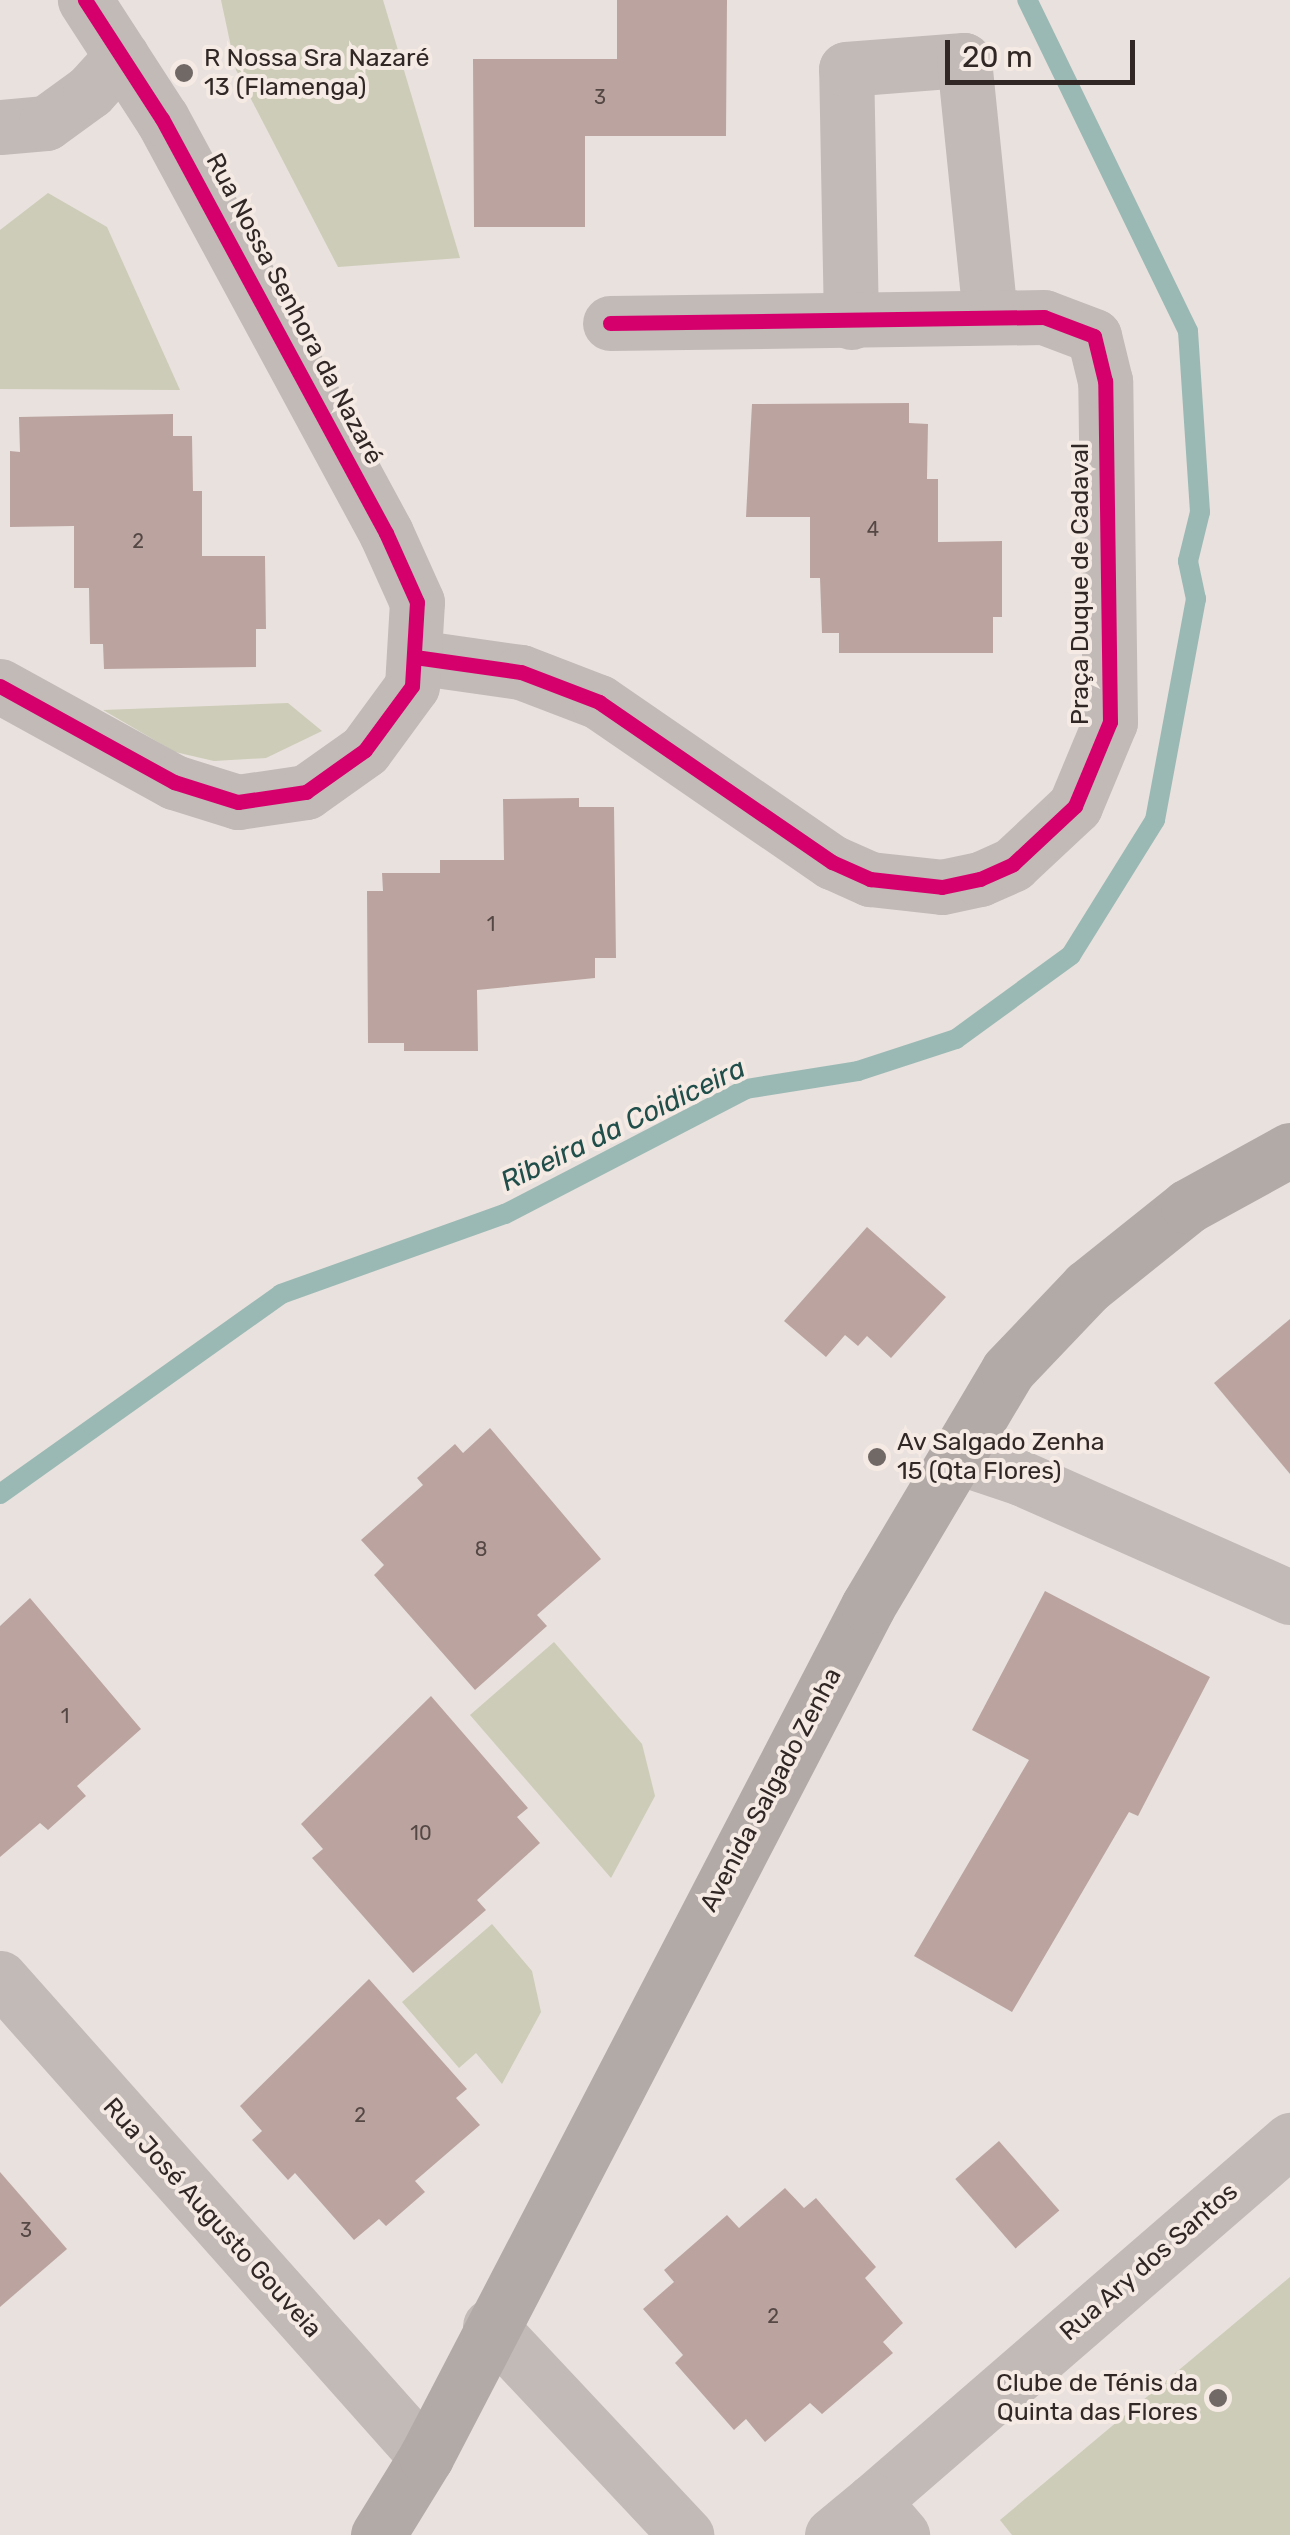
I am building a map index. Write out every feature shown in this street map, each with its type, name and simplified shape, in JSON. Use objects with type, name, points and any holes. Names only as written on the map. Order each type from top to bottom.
[{"type":"main road","name":"Avenida Salgado Zenha","points":[[378,2535],[426,2456],[490,2326],[868,1606],[1008,1370],[1087,1287],[1188,1206],[1290,1150]]},
{"type":"street","name":"Rua Nossa Senhora da Nazaré","points":[[0,686],[174,782],[238,802],[306,792],[365,750],[412,686],[417,602],[386,532],[162,119],[85,0]]},
{"type":"street","points":[[0,127],[46,123],[90,91],[122,56]]},
{"type":"street","points":[[851,322],[846,68],[964,60],[990,316]]},
{"type":"street","name":"Praça Duque de Cadaval","points":[[415,657],[520,672],[599,702],[832,862],[870,879],[942,887],[1014,864],[1075,806],[1110,722],[1105,382],[1094,336],[1072,324],[990,316],[851,322],[610,323]]},
{"type":"street","points":[[958,1457],[1021,1478],[1290,1596]]},
{"type":"street","name":"Rua José Augusto Gouveia","points":[[0,1978],[426,2456]]},
{"type":"street","name":"Rua Ary dos Santos","points":[[869,2524],[1290,2140]]},
{"type":"street","points":[[490,2326],[686,2535]]},
{"type":"green space","points":[[221,0],[383,0],[460,258],[338,267],[236,70]]},
{"type":"green space","points":[[48,193],[107,227],[180,390],[0,389],[0,230]]},
{"type":"green space","points":[[288,703],[322,731],[266,758],[214,761],[175,752],[103,710]]},
{"type":"green space","points":[[554,1642],[642,1744],[655,1796],[611,1878],[470,1715]]},
{"type":"green space","points":[[492,1924],[532,1971],[541,2012],[502,2084],[476,2053],[459,2068],[402,2002]]},
{"type":"green space","name":"Clube de Ténis da Quinta das Flores","points":[[1290,2277],[1290,2535],[1012,2535],[1000,2520]]},
{"type":"building","points":[[617,0],[727,0],[726,136],[585,136],[585,227],[474,227],[473,59],[617,59]]},
{"type":"building","points":[[909,403],[909,423],[928,424],[927,479],[938,479],[938,542],[1002,541],[1002,617],[993,617],[993,653],[839,653],[839,633],[822,633],[820,578],[810,578],[810,517],[746,517],[752,404]]},
{"type":"building","points":[[173,414],[173,436],[192,436],[193,491],[202,491],[202,556],[265,556],[266,629],[256,629],[256,667],[104,669],[103,644],[90,644],[89,588],[74,588],[74,526],[10,527],[10,451],[20,452],[19,417]]},
{"type":"building","points":[[579,798],[579,807],[614,807],[616,958],[595,958],[595,978],[477,990],[478,1051],[404,1051],[404,1043],[368,1043],[367,891],[383,891],[382,873],[440,873],[440,860],[504,860],[503,799]]},
{"type":"building","points":[[867,1227],[946,1297],[891,1358],[867,1336],[858,1346],[845,1335],[826,1357],[784,1321]]},
{"type":"building","points":[[1290,1319],[1290,1474],[1214,1383]]},
{"type":"building","points":[[490,1428],[601,1559],[537,1615],[547,1626],[475,1690],[374,1575],[384,1565],[361,1540],[423,1485],[417,1478],[455,1444],[463,1453]]},
{"type":"building","points":[[1045,1591],[1210,1677],[1138,1816],[1129,1812],[1012,2012],[914,1956],[1029,1760],[972,1730]]},
{"type":"building","points":[[30,1598],[141,1729],[77,1786],[86,1796],[48,1830],[40,1823],[0,1857],[0,1626]]},
{"type":"building","points":[[431,1696],[528,1808],[517,1817],[540,1843],[477,1900],[486,1910],[413,1973],[312,1858],[323,1849],[301,1824]]},
{"type":"building","points":[[369,1979],[467,2089],[456,2098],[480,2125],[415,2181],[425,2192],[386,2226],[379,2219],[354,2240],[295,2173],[288,2180],[252,2140],[262,2131],[240,2106]]},
{"type":"building","points":[[999,2141],[1059,2210],[1016,2248],[955,2179]]},
{"type":"building","points":[[0,2172],[67,2249],[0,2307]]},
{"type":"building","points":[[785,2188],[804,2208],[816,2198],[876,2267],[865,2278],[903,2323],[883,2342],[893,2353],[822,2414],[810,2403],[765,2442],[746,2419],[734,2430],[675,2363],[683,2355],[643,2309],[674,2282],[664,2270],[727,2215],[739,2228]]},
{"type":"waterway","name":"Ribeira da Coidiceira","points":[[0,1494],[281,1294],[505,1214],[746,1089],[858,1071],[956,1039],[1071,955],[1155,820],[1196,599],[1188,561],[1200,512],[1188,331],[1027,0]]},
{"type":"cycle path","points":[[0,686],[174,782],[238,802],[306,792],[365,750],[412,686],[417,602],[386,533],[162,119],[85,0]]},
{"type":"cycle path","points":[[415,657],[521,672],[599,702],[832,862],[870,879],[942,887],[980,879],[1013,864],[1075,806],[1110,722],[1105,381],[1094,336],[1044,317],[610,323]]},
{"type":"place","name":"R Nossa Sra Nazaré 13 (Flamenga)","points":[[184,73]]},
{"type":"place","name":"Av Salgado Zenha 15 (Qta Flores)","points":[[877,1457]]},
{"type":"place","name":"Clube de Ténis da Quinta das Flores","points":[[1218,2398]]}]
